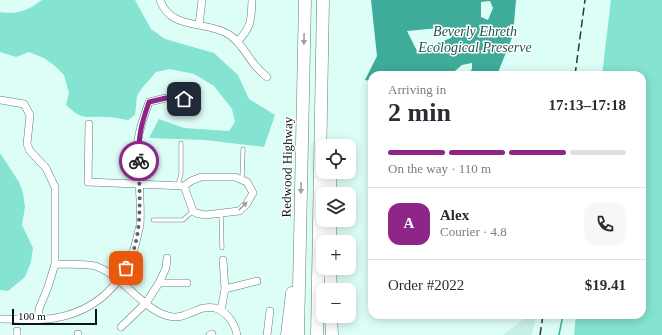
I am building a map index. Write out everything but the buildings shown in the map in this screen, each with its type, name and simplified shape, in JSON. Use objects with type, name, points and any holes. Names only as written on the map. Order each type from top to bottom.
[{"type":"highway","name":"Redwood Highway","points":[[298,335],[305,0]]},
{"type":"highway","points":[[323,0],[329,139]]},
{"type":"highway","points":[[317,335],[323,0]]},
{"type":"highway","points":[[287,335],[292,296],[299,271]]},
{"type":"highway","points":[[332,323],[332,335]]},
{"type":"street","points":[[160,0],[166,11],[176,19],[219,29],[229,34],[238,41],[255,65],[267,77]]},
{"type":"street","points":[[199,24],[202,0]]},
{"type":"street","points":[[238,41],[246,33],[250,24],[252,0]]},
{"type":"street","points":[[0,319],[54,318],[70,314],[98,301],[119,280],[132,257],[140,226],[138,140],[149,102],[166,98],[184,99],[197,108]]},
{"type":"street","points":[[0,100],[24,104],[30,115],[27,144],[30,151],[46,168],[55,186],[55,264],[39,310],[38,319]]},
{"type":"street","points":[[89,124],[88,182],[180,186],[202,177],[235,178],[247,182],[253,193],[246,205],[239,211],[205,215],[193,211],[180,186]]},
{"type":"street","points":[[121,326],[146,303],[159,283],[166,268],[167,258]]},
{"type":"street","points":[[221,310],[225,289],[223,260]]},
{"type":"street","points":[[55,264],[96,266],[119,280],[160,314],[169,317],[178,318],[207,307],[221,310],[233,324],[237,335]]},
{"type":"street","points":[[225,289],[257,280]]},
{"type":"street","points":[[159,283],[187,283]]},
{"type":"street","points":[[266,335],[270,311]]},
{"type":"lane","points":[[180,186],[181,143]]},
{"type":"lane","points":[[242,180],[244,149]]},
{"type":"lane","points":[[153,220],[183,220],[193,211]]},
{"type":"lane","points":[[221,213],[222,248]]},
{"type":"shaded area","points":[[42,0],[135,0],[151,29],[165,39],[214,53],[238,75],[249,99],[275,115],[264,147],[205,140],[149,138],[159,119],[184,128],[229,131],[235,122],[232,109],[214,86],[194,74],[170,69],[156,72],[142,88],[137,96],[135,115],[128,120],[109,117],[80,116],[66,105],[69,93],[64,75],[55,66],[44,58],[29,52],[16,57],[0,52],[0,12],[12,13],[22,11],[32,7]]},
{"type":"shaded area","points":[[611,0],[662,0],[662,335],[574,335],[576,319],[646,319],[646,71],[602,71]]},
{"type":"shaded area","points":[[0,153],[19,182],[23,193],[25,207],[22,225],[33,248],[31,262],[25,277],[8,291],[0,290]]},
{"type":"shaded area","points":[[524,319],[535,319],[532,335],[503,335]]},
{"type":"water","name":"Beverly Ehreth Ecological Preserve","points":[[371,0],[516,0],[513,35],[499,71],[471,71],[472,63],[462,65],[455,71],[370,71],[377,56]],"holes":[[[490,1],[493,8],[488,20],[481,17],[481,2]],[[449,27],[451,38],[417,51],[407,31]]]},
{"type":"waterway","points":[[559,335],[562,319]]},
{"type":"railway","points":[[576,71],[585,0]]},
{"type":"railway","points":[[540,335],[542,319]]},
{"type":"way so far","points":[[126,268],[132,257],[140,226],[139,161]]},
{"type":"route","points":[[139,161],[138,140],[149,102],[166,98],[184,99]]}]
